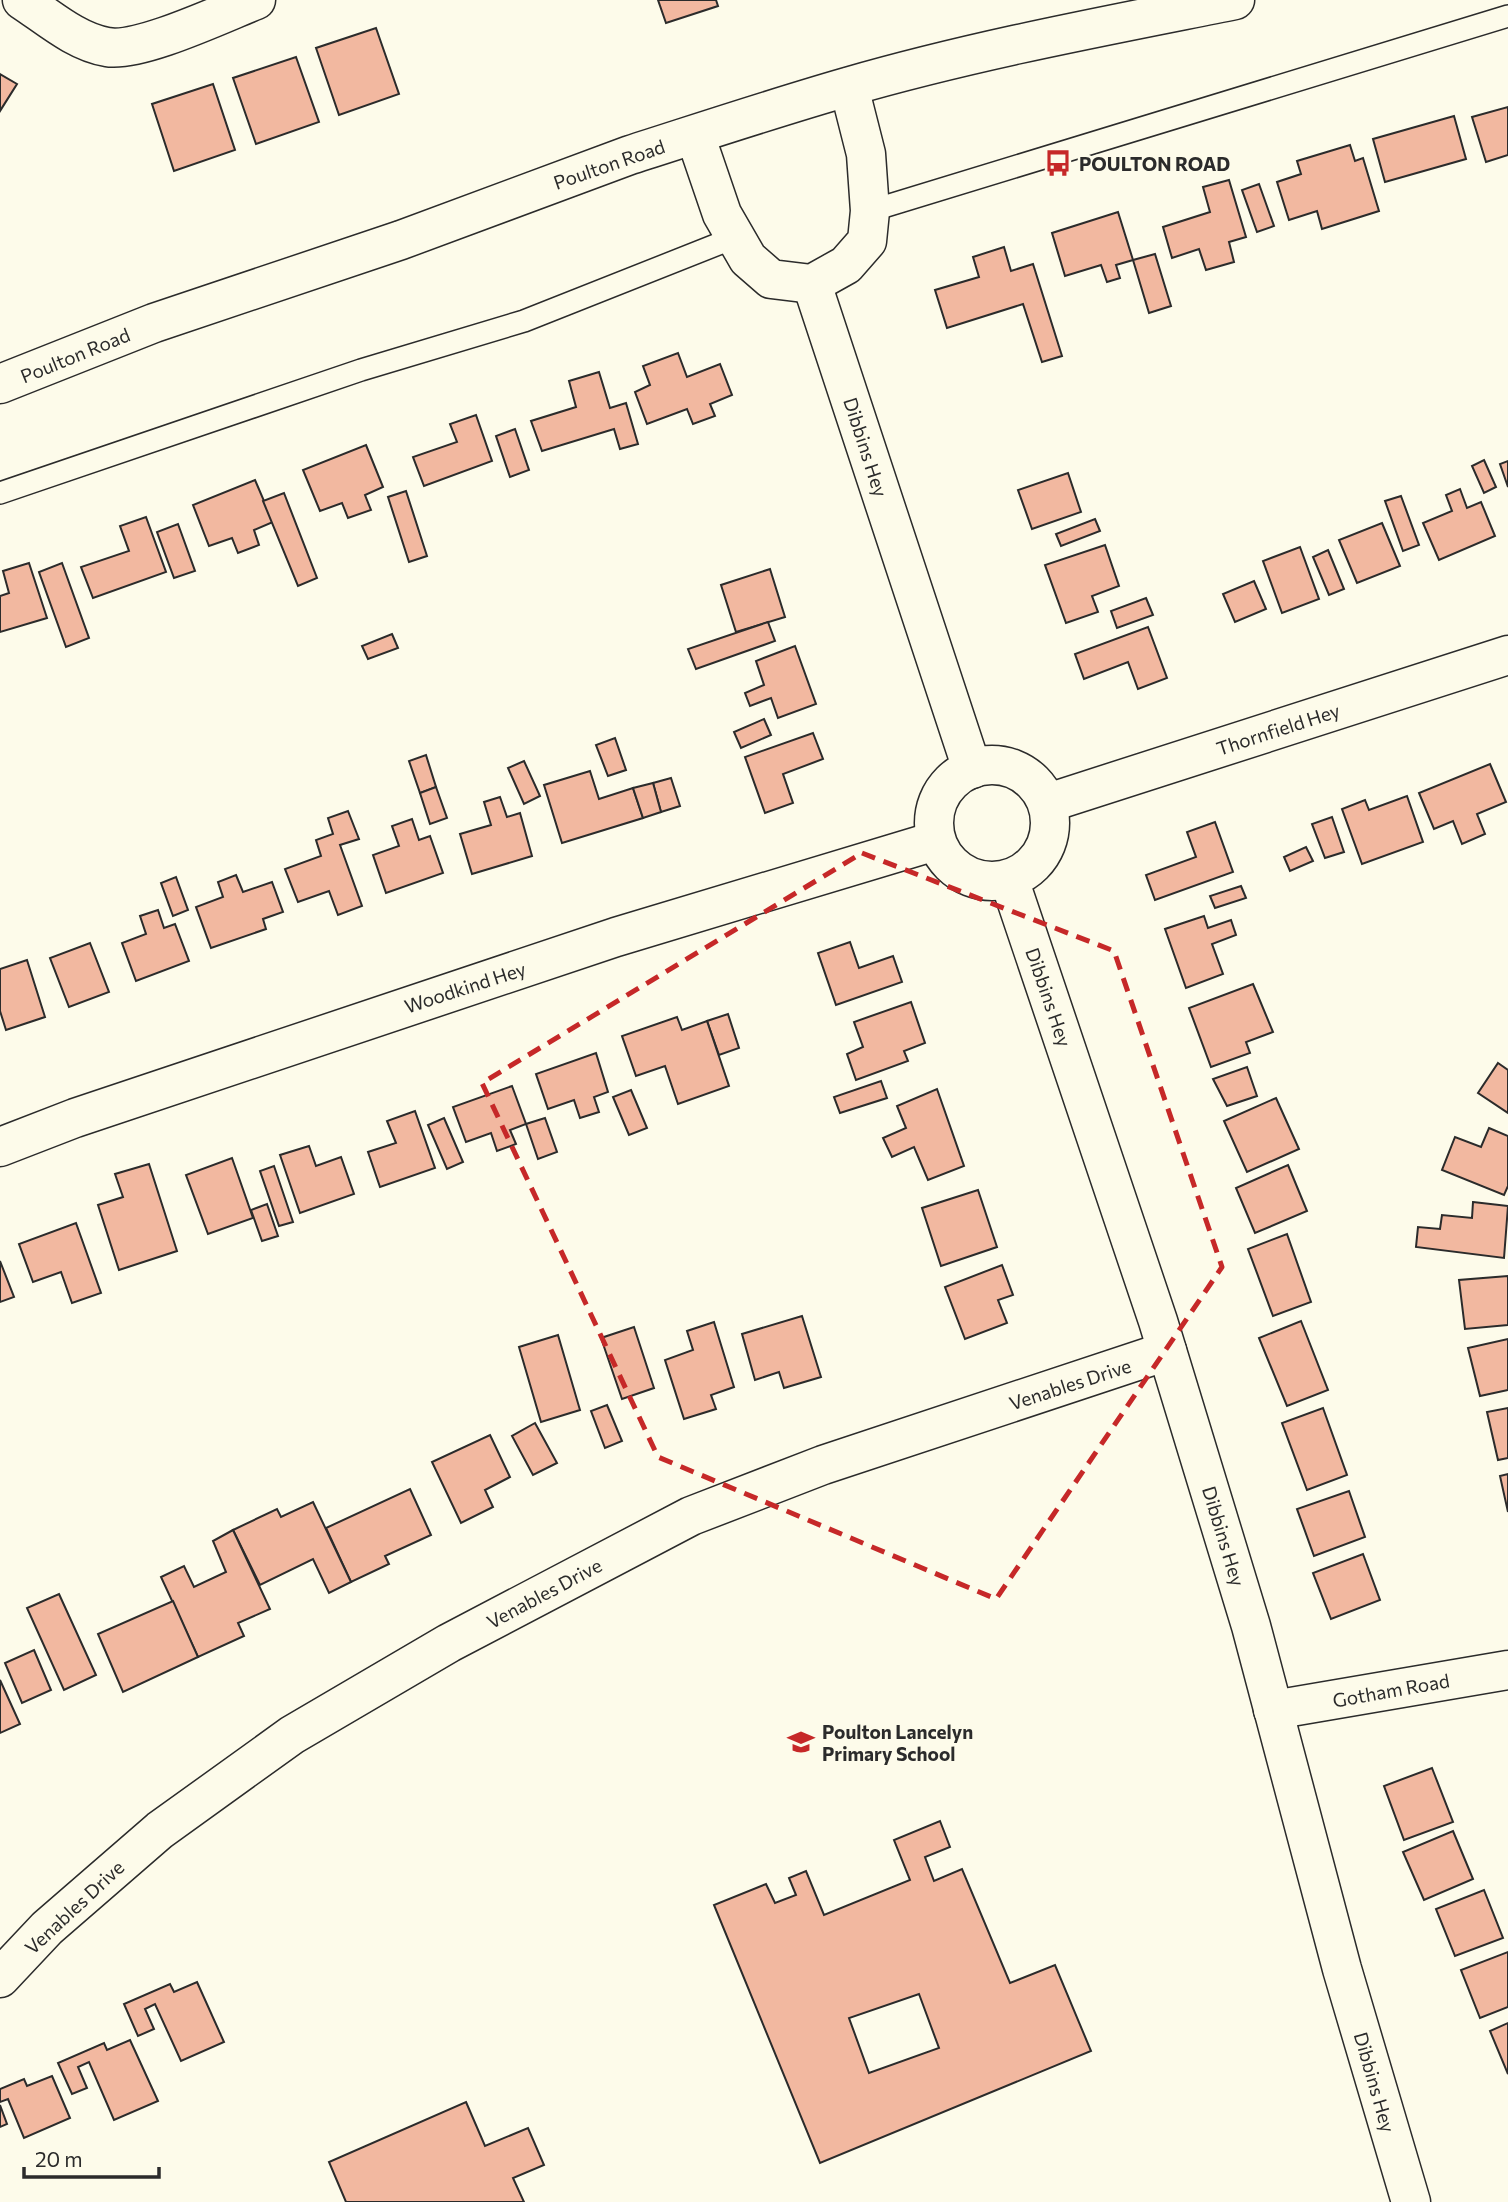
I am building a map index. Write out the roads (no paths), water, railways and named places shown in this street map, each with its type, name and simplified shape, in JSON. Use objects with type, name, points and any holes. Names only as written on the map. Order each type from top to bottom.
[{"type":"street","points":[[22,0],[80,38],[108,48],[146,43],[256,0]]},
{"type":"street","name":"Poulton Road","points":[[0,384],[154,323],[401,240],[630,155],[849,87],[1037,40],[1235,0]]},
{"type":"street","points":[[695,135],[722,214],[748,259],[771,279],[812,284],[846,264],[867,241],[870,211],[866,154],[849,87]]},
{"type":"street","name":"Dibbins Hey","points":[[812,284],[972,768]]},
{"type":"street","name":"Thornfield Hey","points":[[1048,803],[1508,655]]},
{"type":"street","points":[[992,763],[1015,768],[1036,784],[1048,803],[1049,841],[1038,861],[1021,875],[995,882],[972,879],[953,868],[935,841],[935,807],[945,786],[955,776],[972,768],[992,763]]},
{"type":"street","name":"Woodkind Hey","points":[[0,1147],[100,1110],[615,937],[935,841]]},
{"type":"street","name":"Dibbins Hey","points":[[1009,878],[1167,1351],[1251,1626],[1342,1969],[1410,2202]]},
{"type":"street","name":"Venables Drive","points":[[0,1978],[47,1928],[160,1830],[292,1735],[449,1643],[691,1516],[823,1465],[1167,1351]]},
{"type":"street","name":"Gotham Road","points":[[1273,1710],[1508,1670]]},
{"type":"lane","points":[[870,211],[1508,16]]},
{"type":"lane","points":[[0,493],[361,370],[524,321],[736,237]]},
{"type":"place","name":"POULTON ROAD","points":[[1058,163]]},
{"type":"place","name":"Poulton Lancelyn Primary School","points":[[801,1742]]}]
